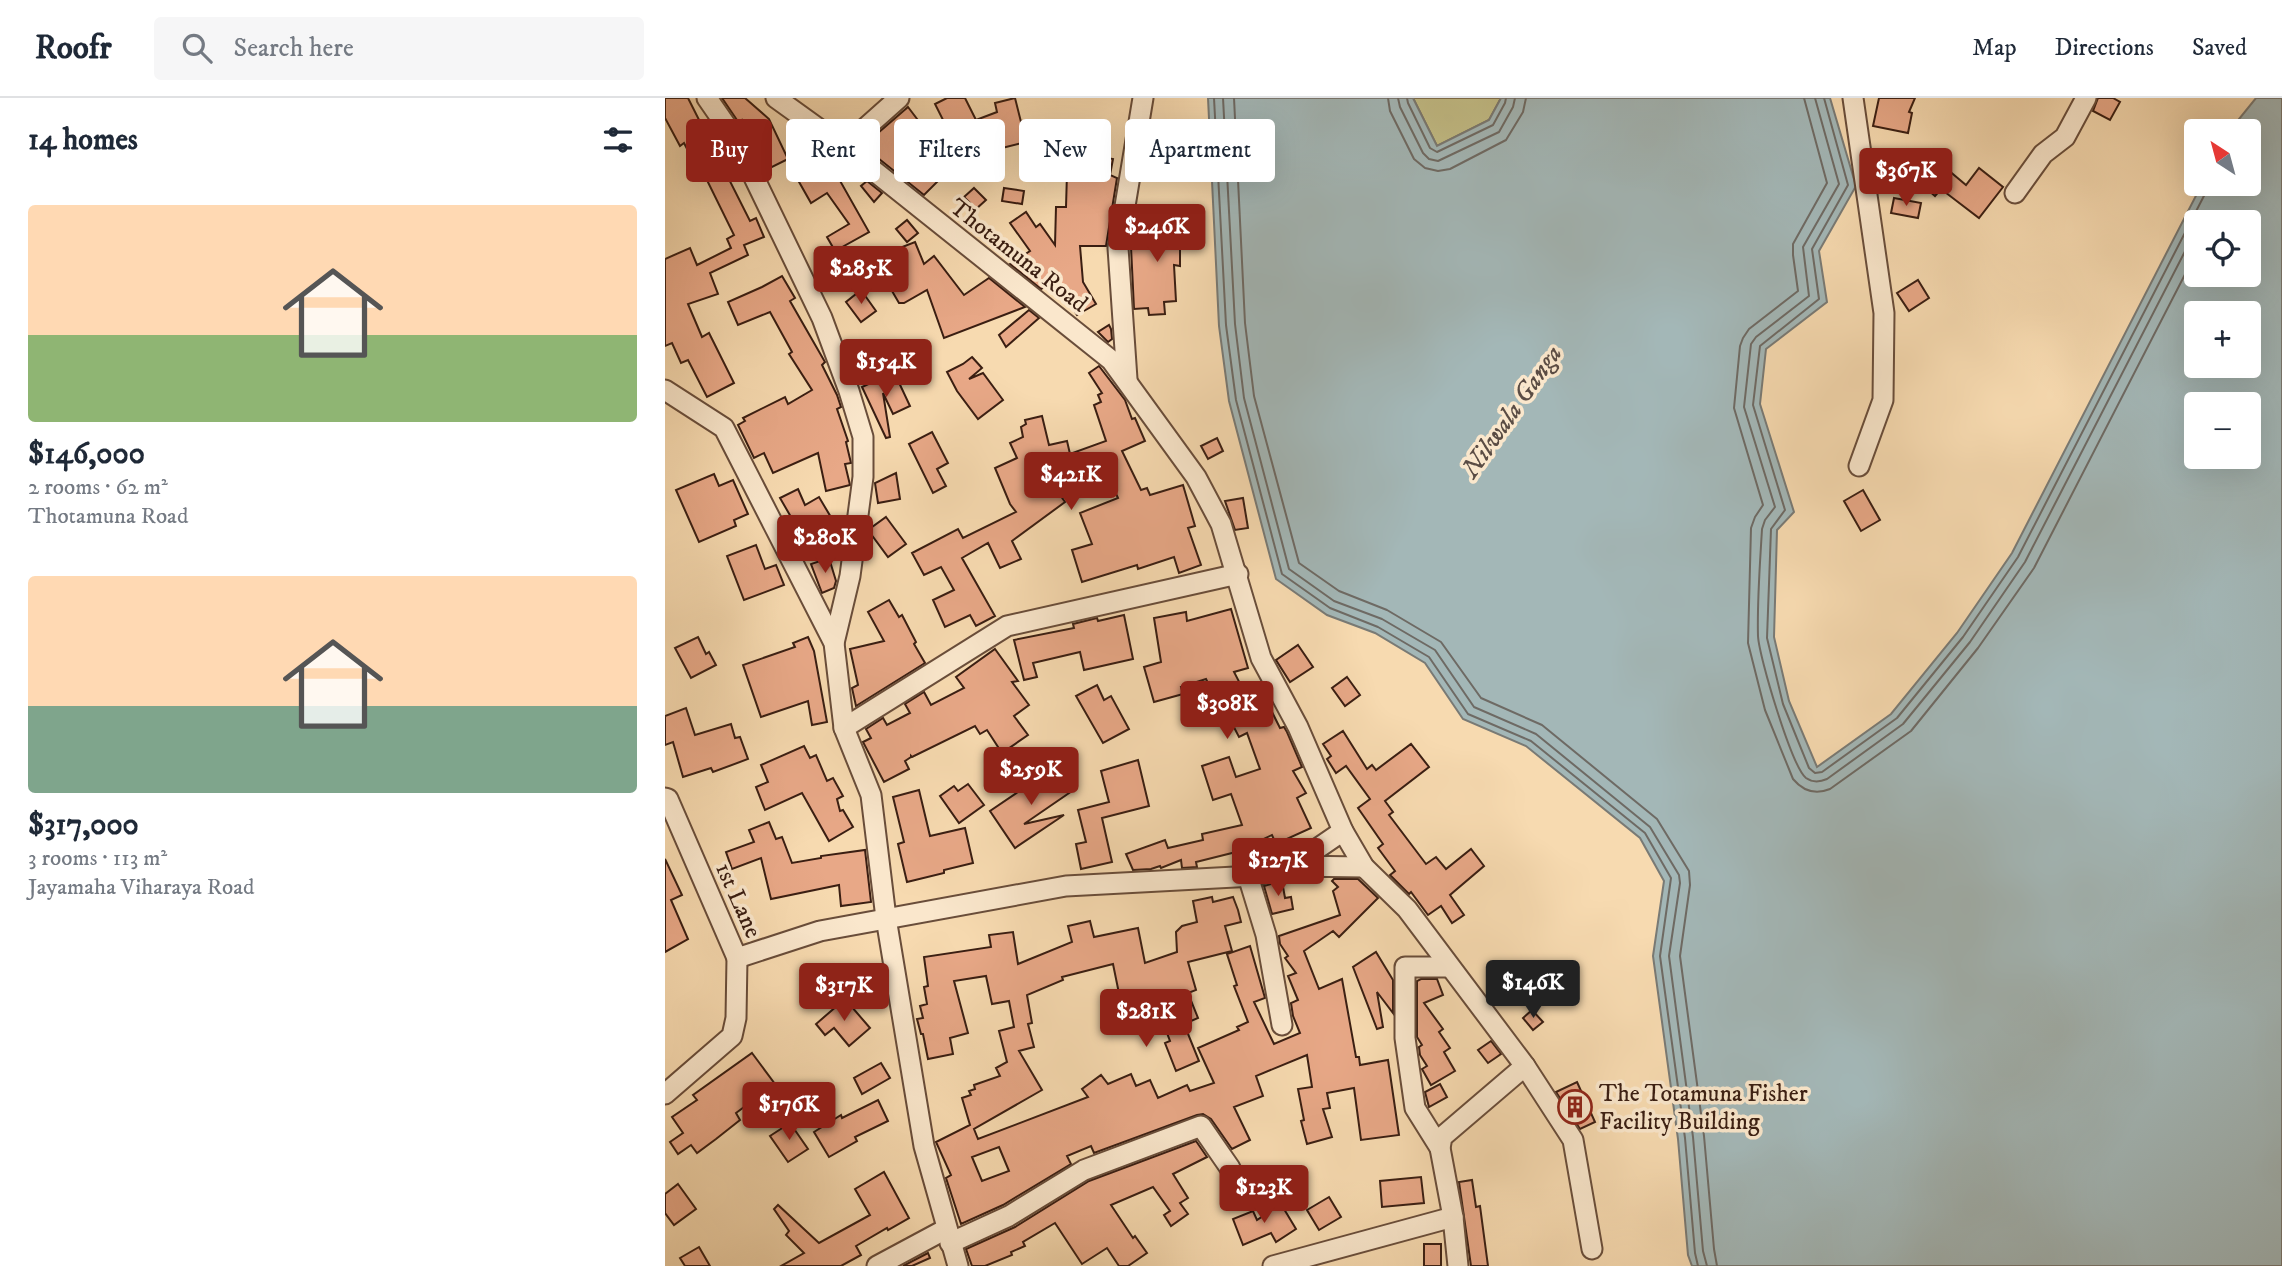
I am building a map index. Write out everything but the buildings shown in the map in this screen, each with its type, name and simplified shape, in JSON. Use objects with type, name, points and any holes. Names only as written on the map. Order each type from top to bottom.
[{"type":"street","points":[[707,98],[736,140],[822,318],[863,438],[863,477],[850,576],[834,643],[844,728],[871,795],[886,918],[924,1146],[958,1266]]},
{"type":"street","name":"Thotamuna Road","points":[[776,98],[805,119]]},
{"type":"street","points":[[875,119],[899,98]]},
{"type":"street","name":"Thotamuna Road","points":[[1127,379],[1118,248],[1143,98]]},
{"type":"street","points":[[1853,98],[1884,313],[1883,400],[1859,466]]},
{"type":"street","points":[[2015,193],[2043,154],[2065,137],[2086,98]]},
{"type":"street","name":"Thotamuna Road","points":[[880,176],[1111,360],[1196,477],[1221,524],[1261,658],[1298,727],[1343,831],[1364,867],[1407,909],[1525,1066],[1573,1140],[1592,1248]]},
{"type":"street","points":[[665,390],[724,428],[834,643]]},
{"type":"street","points":[[844,728],[1007,626],[1238,574]]},
{"type":"street","name":"1st Lane","points":[[665,798],[668,799],[737,958],[820,931],[1066,886],[1248,876],[1292,866]]},
{"type":"street","points":[[1292,866],[1343,831]]},
{"type":"street","points":[[1292,866],[1364,867]]},
{"type":"street","points":[[1248,876],[1266,935],[1282,1025]]},
{"type":"street","points":[[665,1094],[731,1036],[736,1018],[737,958]]},
{"type":"street","points":[[1449,967],[1405,967],[1405,1038],[1415,1108],[1440,1148],[1453,1217],[1458,1266]]},
{"type":"street","points":[[1440,1148],[1443,1137],[1525,1066]]},
{"type":"street","points":[[877,1266],[948,1236],[1009,1216],[1084,1170],[1201,1126],[1230,1168]]},
{"type":"street","points":[[1273,1266],[1453,1217]]},
{"type":"shaded area","points":[[1413,98],[1501,98],[1489,120],[1437,146]]},
{"type":"water","name":"Nilwala Ganga","points":[[1208,98],[1413,98],[1437,146],[1489,120],[1501,98],[1830,98],[1856,186],[1819,251],[1827,302],[1766,349],[1760,404],[1794,512],[1777,530],[1774,637],[1789,701],[1817,767],[1891,714],[1957,633],[2012,553],[2184,219],[2184,287],[2261,287],[2261,210],[2189,210],[2196,196],[2261,196],[2261,119],[2239,119],[2256,98],[2282,98],[2282,1266],[1692,1266],[1688,1255],[1678,1139],[1653,956],[1664,881],[1640,838],[1526,746],[1463,719],[1425,663],[1375,633],[1327,615],[1276,579],[1229,401],[1219,326],[1212,182],[1275,182],[1275,119],[1209,119]]},
{"type":"place","name":"The Totamuna Fisher Facility Building","points":[[1575,1107]]}]
